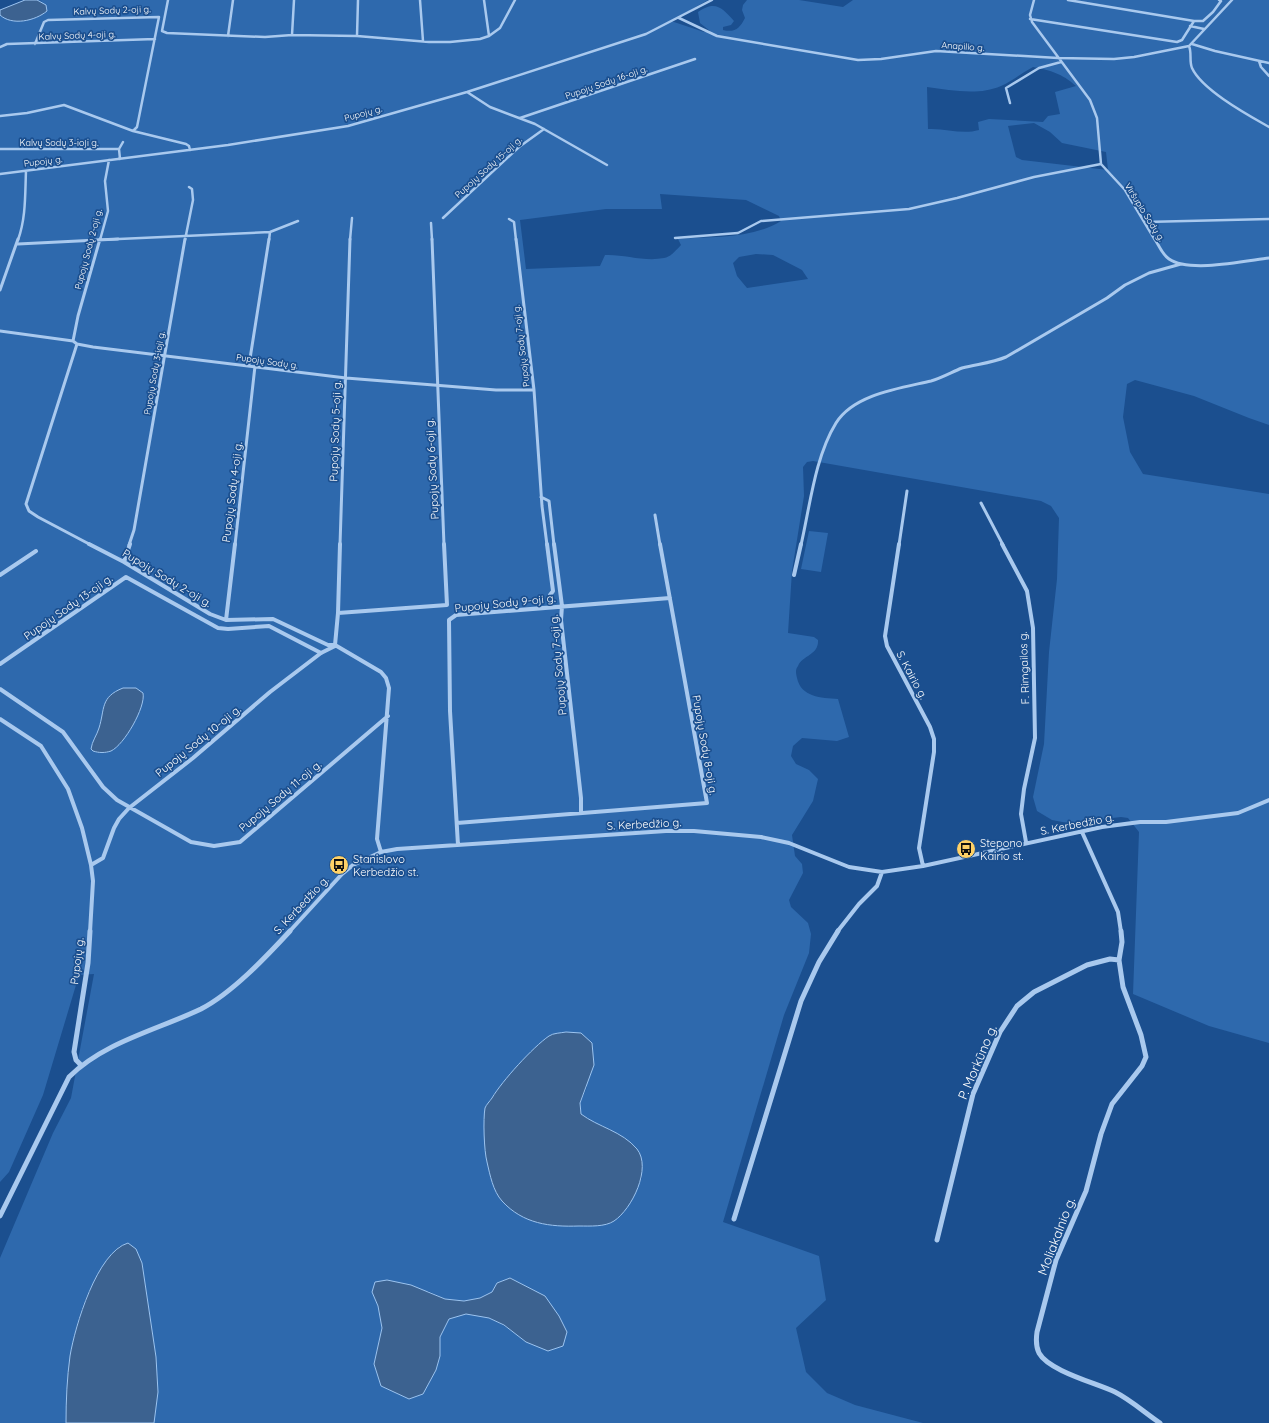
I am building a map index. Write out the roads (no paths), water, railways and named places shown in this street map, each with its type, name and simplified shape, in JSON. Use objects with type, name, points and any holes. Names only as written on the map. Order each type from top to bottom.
[{"type":"street","points":[[168,0],[162,31],[167,33],[271,37],[292,35],[357,36],[450,42],[480,39],[489,36],[500,28],[515,0]]},
{"type":"street","points":[[228,36],[233,0]]},
{"type":"street","points":[[292,35],[294,0]]},
{"type":"street","points":[[357,36],[358,0]]},
{"type":"street","points":[[420,0],[423,41]]},
{"type":"street","points":[[484,0],[489,36]]},
{"type":"street","name":"Pupojų g.","points":[[0,174],[228,145],[348,126],[467,92],[646,34],[712,0]]},
{"type":"street","points":[[675,238],[738,233],[755,223],[761,222],[909,209],[957,198],[1034,176],[1101,164],[1096,111],[1090,100],[1030,20],[1034,0]]},
{"type":"street","points":[[1068,0],[1194,21],[1203,21],[1213,12],[1221,1],[1220,0]]},
{"type":"street","name":"Anapilio g.","points":[[679,18],[717,36],[858,60],[881,59],[936,51],[1058,58],[1127,58],[1189,46],[1232,0]]},
{"type":"street","name":"Kalvų Sodų 2-oji g.","points":[[35,44],[44,22],[58,19],[156,16],[159,18],[156,39],[137,127],[133,131]]},
{"type":"street","points":[[1030,20],[1177,42],[1182,40],[1194,21]]},
{"type":"street","points":[[1190,26],[1204,29]]},
{"type":"street","name":"Kalvų Sodų 4-oji g.","points":[[0,47],[7,44],[156,39]]},
{"type":"street","points":[[0,42],[7,44]]},
{"type":"street","points":[[1192,44],[1209,50],[1269,63]]},
{"type":"street","points":[[1189,46],[1191,50],[1190,59],[1192,68],[1198,76],[1219,95],[1269,127]]},
{"type":"street","name":"Pupojų Sodų 16-oji g.","points":[[520,118],[695,59]]},
{"type":"street","points":[[1259,61],[1261,67],[1269,76]]},
{"type":"street","points":[[1010,103],[1006,88],[1040,66],[1049,63],[1061,62]]},
{"type":"street","points":[[467,92],[490,107],[535,124],[607,165]]},
{"type":"street","points":[[0,116],[27,113],[64,105],[133,131],[186,144],[189,146],[190,150]]},
{"type":"street","name":"Pupojų Sodų 15-oji g.","points":[[443,218],[519,146],[544,129]]},
{"type":"street","points":[[120,159],[119,149],[123,142]]},
{"type":"street","name":"Kalvų Sodų 3-ioji g.","points":[[0,149],[119,149]]},
{"type":"street","name":"Pupojų Sodų 2-oji g.","points":[[73,341],[108,211],[105,181],[109,160]]},
{"type":"street","name":"Viršupio Sodų g.","points":[[1101,164],[1125,190],[1164,256],[1173,262],[1199,265],[1269,258]]},
{"type":"street","points":[[0,290],[18,244],[25,210],[26,171]]},
{"type":"street","name":"Pupojų Sodų 3-ioji g.","points":[[124,562],[134,530],[178,274],[187,236],[193,200],[192,189],[189,187]]},
{"type":"street","name":"Pupojų Sodų 5-oji g.","points":[[335,645],[338,613],[350,227],[352,218]]},
{"type":"street","name":"Pupojų Sodų 7-oji g.","points":[[509,219],[514,222],[534,390],[541,497],[553,591],[550,595]]},
{"type":"street","points":[[1145,222],[1269,219]]},
{"type":"street","points":[[18,244],[270,232],[298,221]]},
{"type":"street","name":"Pupojų Sodų 6-oji g.","points":[[338,613],[447,605],[437,386],[432,223]]},
{"type":"street","points":[[249,365],[270,232]]},
{"type":"street","points":[[794,575],[818,469],[829,436],[837,421],[854,405],[883,392],[932,380],[963,368],[993,362],[1006,357],[1107,298],[1126,285],[1149,273],[1181,264]]},
{"type":"street","name":"Pupojų Sodų g.","points":[[0,331],[73,341],[77,344],[346,378],[496,390],[534,390]]},
{"type":"street","name":"Pupojų Sodų 2-oji g.","points":[[77,344],[26,504],[30,511],[38,517],[124,562],[198,608],[226,620],[273,619],[328,645],[335,645],[379,670],[384,676],[389,688],[378,839],[381,852]]},
{"type":"street","name":"Pupojų Sodų 4-oji g.","points":[[226,620],[255,366]]},
{"type":"street","name":"S. Kairio g.","points":[[907,491],[885,636],[887,646],[930,727],[934,739],[934,752],[920,848],[923,866]]},
{"type":"street","name":"Pupojų Sodų 7-oji g.","points":[[541,497],[549,501],[562,606],[561,620],[581,798],[581,812]]},
{"type":"street","name":"F. Rimgailos g.","points":[[981,503],[1027,592],[1031,604],[1034,667],[1034,738],[1020,806],[1022,831],[1026,842]]},
{"type":"street","name":"Pupojų Sodų 8-oji g.","points":[[457,823],[707,803],[655,515]]},
{"type":"street","points":[[0,575],[36,551]]},
{"type":"street","name":"Pupojų Sodų 13-oji g.","points":[[0,664],[126,577],[218,628],[228,629],[269,626],[321,653]]},
{"type":"street","name":"Pupojų Sodų 9-oji g.","points":[[458,845],[450,711],[449,620],[456,614],[670,598]]},
{"type":"street","name":"Pupojų Sodų 10-oji g.","points":[[91,864],[98,863],[104,858],[114,828],[119,819],[129,808],[194,758],[270,692],[321,653],[335,645]]},
{"type":"street","name":"Pupojų Sodų 11-oji g.","points":[[0,689],[63,732],[103,787],[117,800],[191,842],[214,846],[240,842],[388,716]]},
{"type":"street","name":"Pupojų g.","points":[[0,719],[41,746],[68,789],[82,828],[91,864],[93,881],[88,963],[74,1052],[76,1060],[81,1065]]},
{"type":"street","name":"S. Kerbedžio g.","points":[[81,1065],[100,1053],[202,1008],[229,989],[263,960],[342,874],[353,865],[381,852],[458,845],[666,831],[726,833],[761,837],[788,843],[849,867],[882,872],[923,866],[1026,842],[1124,824],[1166,822],[1238,812],[1269,800]]},
{"type":"street","points":[[1082,832],[1118,912],[1122,942],[1119,960]]},
{"type":"street","points":[[734,1219],[801,1002],[810,978],[828,944],[861,902],[879,884],[882,878],[882,872]]},
{"type":"street","name":"P. Morkūno g.","points":[[937,1240],[973,1094],[1000,1032],[1017,1006],[1034,992],[1087,965],[1110,959],[1119,960]]},
{"type":"street","name":"Moliakalnio g.","points":[[1119,960],[1123,987],[1145,1048],[1146,1056],[1142,1066],[1112,1104],[1105,1122],[1086,1191],[1056,1260],[1037,1332],[1036,1344],[1044,1360],[1058,1368],[1116,1393],[1160,1423]]},
{"type":"street","points":[[0,1216],[69,1077],[81,1065]]},
{"type":"place","name":"Stepono Kairio st.","points":[[966,849]]},
{"type":"place","name":"Stanislovo Kerbedžio st.","points":[[339,865]]}]
